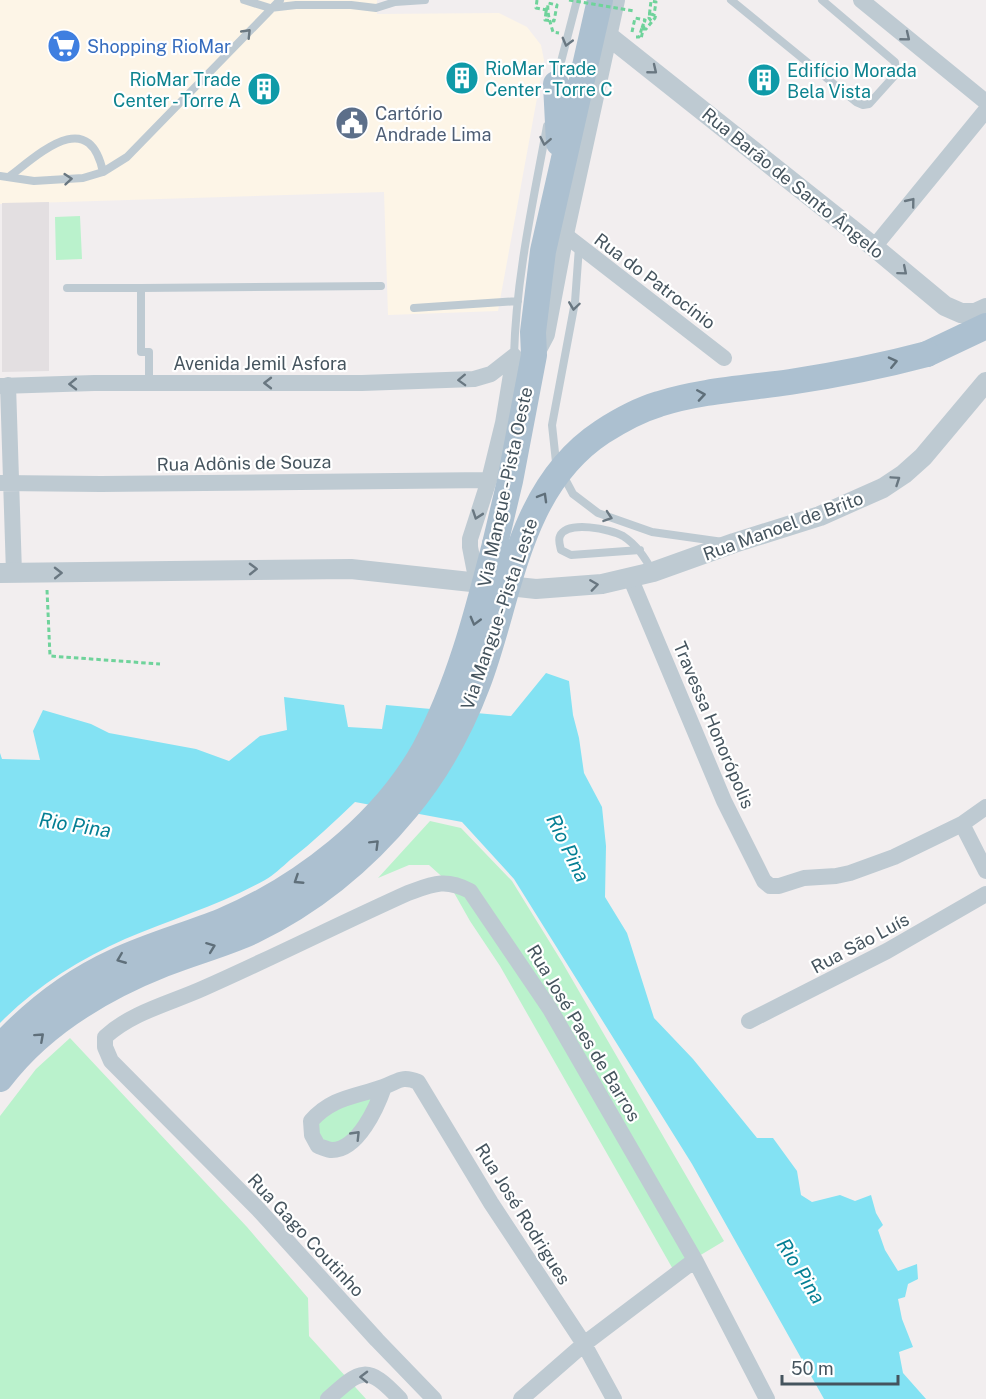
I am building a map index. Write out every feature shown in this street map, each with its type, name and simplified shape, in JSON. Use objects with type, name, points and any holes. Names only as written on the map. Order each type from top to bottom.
[{"type":"main road","name":"Via Mangue - Pista Oeste","points":[[0,1047],[14,1031],[49,1001],[87,976],[116,961],[224,920],[275,896],[316,868],[363,827],[396,790],[423,750],[458,675],[473,630],[510,481],[543,251],[600,0]]},
{"type":"main road","points":[[556,84],[560,176]]},
{"type":"main road","name":"Via Mangue - Pista Leste","points":[[0,1079],[31,1045],[75,1009],[130,978],[252,931],[293,909],[337,878],[381,837],[431,777],[455,736],[478,682],[519,550],[532,516],[552,481],[583,447],[601,432],[629,416],[658,404],[695,396],[826,376],[927,354],[983,322]]},
{"type":"street","points":[[477,583],[470,539],[489,480],[509,392],[526,360],[545,334],[564,234],[615,0]]},
{"type":"street","points":[[861,0],[986,102]]},
{"type":"street","name":"Rua Barão de Santo Ângelo","points":[[606,34],[945,306],[961,313],[975,313],[983,322]]},
{"type":"street","points":[[874,247],[986,110]]},
{"type":"street","name":"Rua do Patrocínio","points":[[564,234],[724,357]]},
{"type":"street","name":"Avenida Jemil Asfora","points":[[4,385],[362,383],[474,379],[526,360]]},
{"type":"street","name":"Rua Manoel de Brito","points":[[7,573],[351,569],[536,589],[602,584],[653,572],[820,516],[883,488],[923,457],[986,382]]},
{"type":"street","points":[[4,385],[7,573]]},
{"type":"street","name":"Rua Adônis de Souza","points":[[5,483],[489,480]]},
{"type":"street","name":"Travessa Honorópolis","points":[[630,577],[724,801],[768,885],[779,886],[804,878],[850,873],[894,857],[962,824]]},
{"type":"street","points":[[986,807],[962,824],[986,871]]},
{"type":"street","name":"Rua José Paes de Barros","points":[[149,1098],[111,1060],[105,1047],[105,1037],[116,1027],[408,893],[439,883],[456,884],[470,891],[550,1009],[695,1260],[767,1399]]},
{"type":"street","name":"Rua São Luís","points":[[749,1021],[887,951],[986,894]]},
{"type":"street","name":"Rua José Rodrigues","points":[[384,1087],[369,1120],[360,1133],[346,1146],[333,1150],[318,1146],[312,1135],[311,1121],[321,1110],[339,1101],[384,1087],[395,1081],[408,1078],[418,1082],[491,1203],[584,1344],[614,1399]]},
{"type":"street","name":"Rua Gago Coutinho","points":[[149,1098],[258,1209],[434,1399]]},
{"type":"street","points":[[521,1399],[584,1344],[695,1260]]},
{"type":"street","points":[[328,1399],[352,1377],[360,1375],[379,1379],[400,1399]]},
{"type":"lane","points":[[244,0],[270,8],[296,5],[351,5],[376,8],[395,1],[425,0]]},
{"type":"lane","points":[[5,176],[34,181],[83,178],[103,172],[127,157],[280,0]]},
{"type":"lane","points":[[526,360],[518,300],[523,251],[556,84],[577,0]]},
{"type":"lane","points":[[731,0],[856,102],[863,105],[869,104],[896,74],[895,62],[822,0]]},
{"type":"lane","points":[[5,176],[48,147],[70,137],[88,142],[98,152],[103,172]]},
{"type":"lane","points":[[579,247],[575,302],[552,425],[556,462],[573,494],[598,513],[652,532],[734,543]]},
{"type":"lane","points":[[67,288],[381,286]]},
{"type":"lane","points":[[141,288],[141,352],[149,352],[149,383]]},
{"type":"lane","points":[[414,308],[518,300]]},
{"type":"lane","points":[[640,550],[571,555],[561,550],[560,535],[571,529],[590,528],[623,536],[640,550],[653,572]]},
{"type":"path","points":[[537,0],[536,8],[547,11]]},
{"type":"path","points":[[569,0],[634,11]]},
{"type":"path","points":[[631,37],[635,18],[645,20],[643,29],[646,29],[655,18],[658,0]]},
{"type":"path","points":[[547,11],[548,1]]},
{"type":"path","points":[[639,37],[648,15],[654,15],[656,2],[651,1],[649,18],[652,22]]},
{"type":"path","points":[[548,3],[557,5],[554,21],[550,21],[545,20],[548,3]]},
{"type":"path","points":[[550,21],[553,32],[569,36]]},
{"type":"path","points":[[47,573],[50,656],[160,664]]},
{"type":"shaded area","points":[[0,0],[377,0],[377,14],[499,13],[527,27],[541,45],[544,60],[498,311],[388,315],[384,192],[0,204]]},
{"type":"shaded area","points":[[49,202],[49,371],[2,372],[2,203]]},
{"type":"green space","points":[[80,216],[82,259],[56,260],[55,217]]},
{"type":"green space","points":[[430,821],[461,828],[512,881],[562,962],[724,1241],[674,1271],[500,966],[470,921],[448,882],[429,865],[409,865],[378,878]]},
{"type":"green space","points":[[70,1038],[247,1227],[308,1298],[309,1336],[366,1399],[0,1399],[0,1116],[36,1069]]},
{"type":"green space","points":[[380,1093],[350,1137],[333,1148],[315,1133],[322,1113]]},
{"type":"water","name":"Rio Pina","points":[[546,673],[569,681],[584,773],[602,807],[606,846],[605,897],[627,933],[654,1018],[693,1059],[757,1138],[773,1138],[797,1171],[801,1195],[812,1202],[840,1195],[855,1201],[871,1195],[876,1213],[883,1225],[878,1230],[885,1250],[898,1271],[917,1264],[918,1279],[908,1284],[905,1297],[898,1299],[902,1319],[913,1347],[899,1352],[903,1373],[926,1399],[824,1399],[692,1164],[514,879],[462,822],[355,802],[268,878],[231,897],[125,939],[91,956],[43,986],[0,1023],[0,753],[2,759],[40,760],[33,731],[43,710],[91,724],[109,733],[196,749],[229,761],[260,736],[287,730],[284,697],[344,705],[348,727],[382,729],[386,705],[511,716]]},
{"type":"place","name":"Shopping RioMar","points":[[64,46]]},
{"type":"place","name":"RioMar Trade Center - Torre C","points":[[462,78]]},
{"type":"place","name":"Edifício Morada Bela Vista","points":[[764,80]]},
{"type":"place","name":"RioMar Trade Center - Torre A","points":[[264,89]]},
{"type":"place","name":"Cartório Andrade Lima","points":[[352,123]]}]
